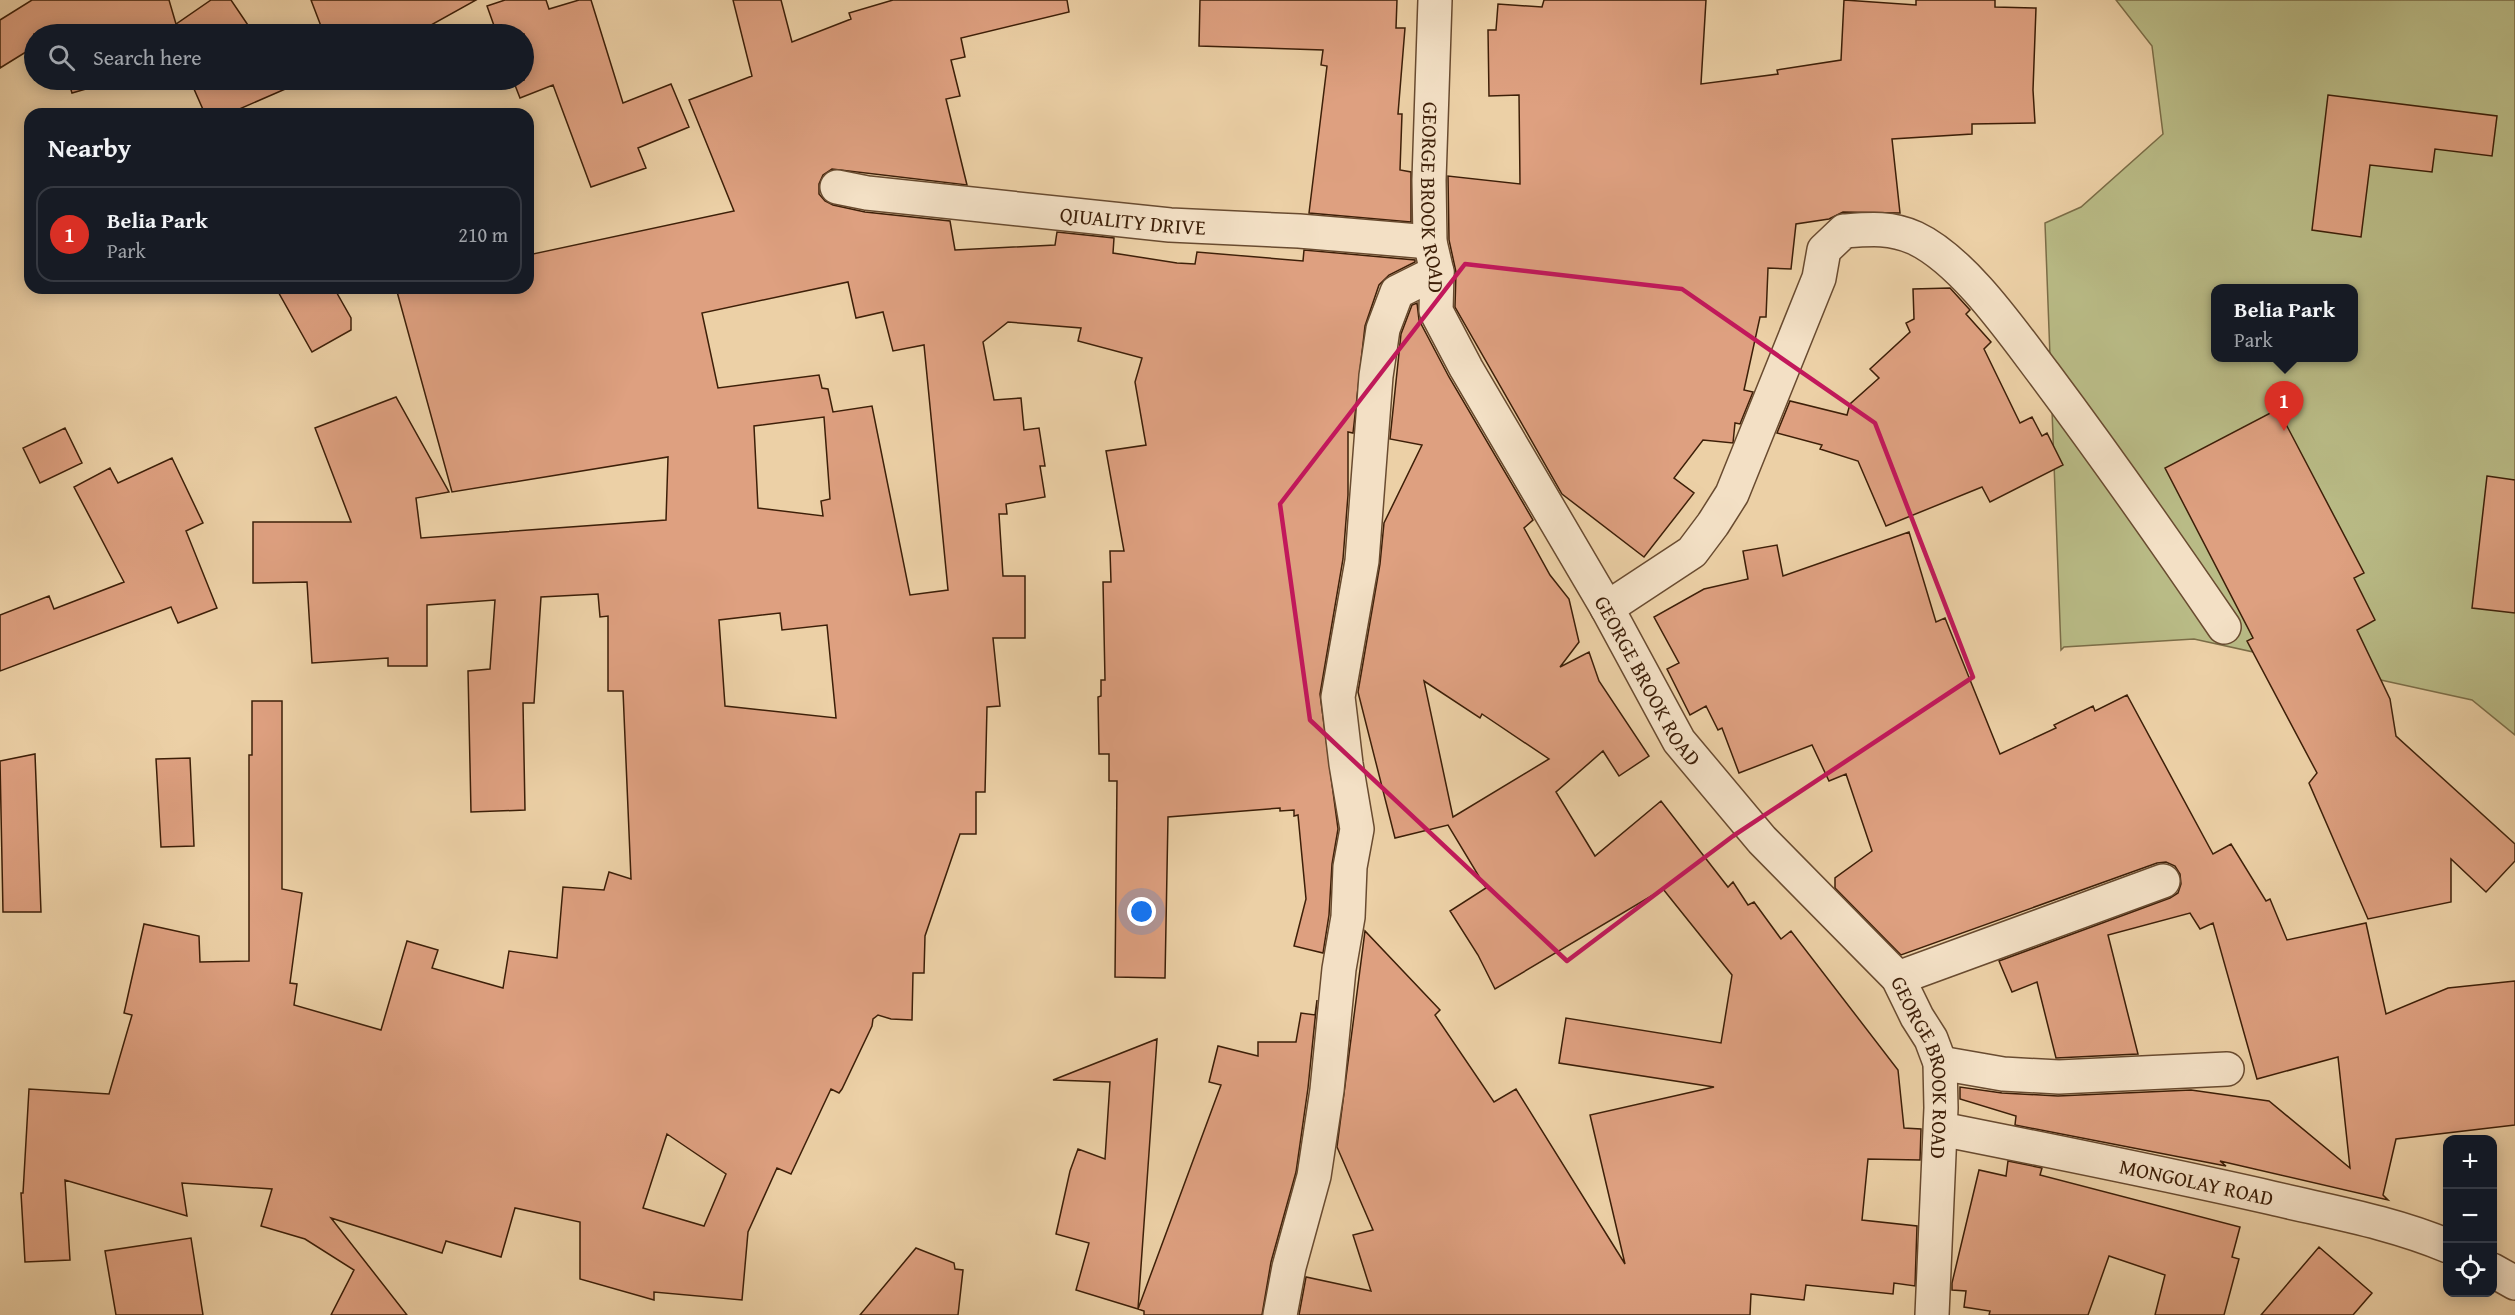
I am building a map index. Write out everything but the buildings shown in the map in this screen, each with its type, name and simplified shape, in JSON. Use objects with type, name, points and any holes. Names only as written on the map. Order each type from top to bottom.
[{"type":"street","name":"GEORGE BROOK ROAD","points":[[1435,0],[1429,180],[1436,311],[1466,369],[1607,608],[1679,741],[1762,840],[1898,978],[1917,1017],[1931,1039],[1940,1063],[1941,1129],[1932,1315]]},
{"type":"street","name":"QIUALITY DRIVE","points":[[837,187],[867,193],[1170,225],[1299,231],[1434,257]]},
{"type":"street","points":[[1607,608],[1692,552],[1732,494],[1819,278],[1824,250],[1844,231],[1891,229],[1917,239],[1954,265],[2015,334],[2126,483],[2224,627]]},
{"type":"street","points":[[1280,1315],[1289,1267],[1314,1176],[1327,1090],[1339,969],[1348,917],[1350,867],[1357,829],[1338,697],[1362,561],[1376,376],[1383,329],[1397,292],[1434,257]]},
{"type":"street","points":[[1898,978],[2163,881]]},
{"type":"street","points":[[1940,1063],[2003,1074],[2059,1077],[2227,1069]]},
{"type":"street","name":"MONGOLAY ROAD","points":[[1941,1129],[2173,1176],[2340,1214],[2414,1232],[2443,1244]]},
{"type":"street","points":[[2497,1272],[2515,1282]]},
{"type":"highlighted area","points":[[1465,264],[1682,289],[1875,423],[1973,677],[1733,836],[1567,961],[1310,720],[1280,504]]},
{"type":"green space","points":[[2116,0],[2515,0],[2515,735],[2472,700],[2194,639],[2064,647],[2061,650],[2045,223],[2081,207],[2163,134],[2152,46]]},
{"type":"place","name":"Belia Park","points":[[2284,431]]}]
